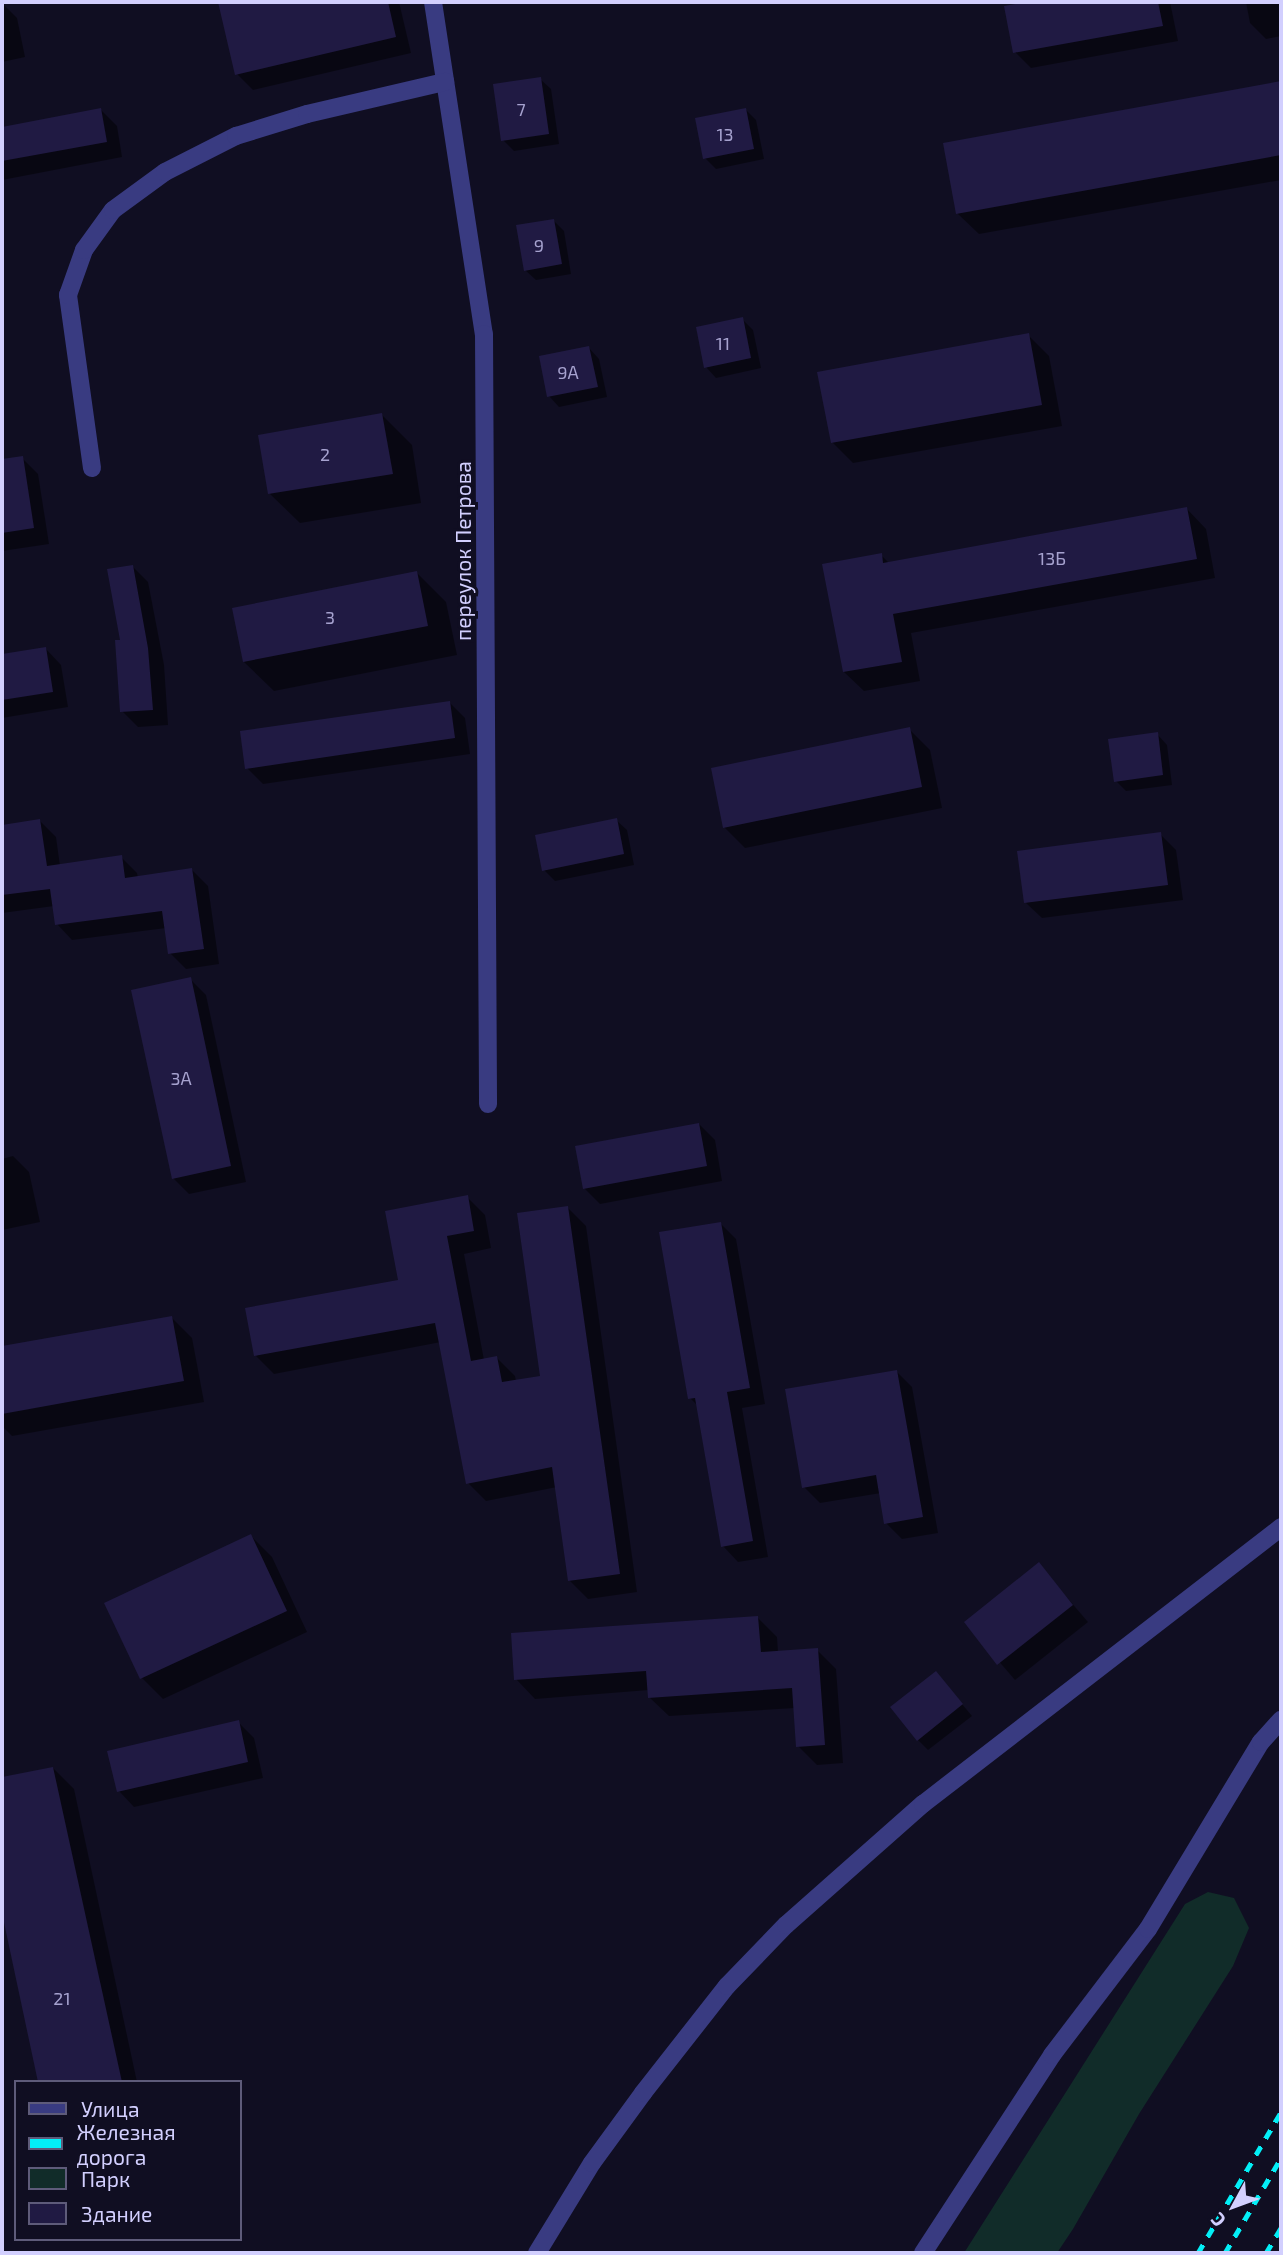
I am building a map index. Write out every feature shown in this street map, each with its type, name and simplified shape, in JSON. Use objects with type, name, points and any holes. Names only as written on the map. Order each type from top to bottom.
[{"type":"street","name":"переулок Петрова","points":[[433,2],[484,334],[488,1104]]},
{"type":"street","points":[[92,468],[68,295],[84,250],[113,210],[165,172],[236,136],[307,114],[446,82]]},
{"type":"street","points":[[537,2253],[592,2163],[643,2093],[727,1986],[786,1925],[923,1804],[1281,1527]]},
{"type":"street","points":[[923,2253],[1052,2055],[1148,1929],[1261,1742],[1281,1720]]},
{"type":"green space","points":[[1208,1892],[1234,1898],[1249,1928],[1233,1966],[1139,2114],[1057,2253],[964,2253],[1185,1904]]},
{"type":"building","points":[[218,2],[388,2],[396,37],[235,75]]},
{"type":"building","points":[[1026,2],[1158,2],[1163,26],[1013,53],[1004,6]]},
{"type":"building","points":[[541,77],[549,134],[501,141],[493,84]]},
{"type":"building","points":[[1281,81],[1281,155],[956,214],[943,143]]},
{"type":"building","points":[[101,108],[107,142],[2,161],[2,127]]},
{"type":"building","points":[[746,108],[754,149],[703,159],[695,118]]},
{"type":"building","points":[[554,219],[562,264],[524,271],[516,225]]},
{"type":"building","points":[[743,317],[751,358],[704,368],[696,327]]},
{"type":"building","points":[[1029,333],[1042,405],[831,443],[817,372]]},
{"type":"building","points":[[589,346],[598,387],[547,397],[539,356]]},
{"type":"building","points":[[382,413],[393,474],[268,494],[258,435]]},
{"type":"building","points":[[23,456],[34,528],[2,533],[2,459]]},
{"type":"building","points":[[1187,507],[1197,559],[893,614],[902,662],[843,672],[822,564],[882,553],[883,563]]},
{"type":"building","points":[[133,565],[148,648],[153,710],[120,712],[115,640],[120,640],[107,569]]},
{"type":"building","points":[[417,571],[428,626],[243,662],[232,608]]},
{"type":"building","points":[[46,647],[53,692],[2,700],[2,654]]},
{"type":"building","points":[[450,701],[455,738],[245,769],[240,731]]},
{"type":"building","points":[[910,727],[922,787],[723,828],[711,768]]},
{"type":"building","points":[[1158,732],[1163,775],[1114,782],[1108,739]]},
{"type":"building","points":[[617,818],[624,854],[542,871],[535,835]]},
{"type":"building","points":[[40,819],[47,866],[122,855],[125,878],[192,868],[204,949],[168,954],[162,911],[55,925],[50,889],[2,895],[2,825]]},
{"type":"building","points":[[1161,832],[1168,885],[1024,903],[1017,851]]},
{"type":"building","points":[[191,977],[231,1166],[172,1179],[131,990]]},
{"type":"building","points":[[699,1123],[707,1166],[583,1189],[575,1146]]},
{"type":"building","points":[[468,1195],[474,1231],[447,1236],[471,1361],[497,1356],[502,1382],[540,1376],[517,1213],[568,1206],[620,1574],[568,1581],[552,1467],[466,1484],[435,1323],[254,1356],[245,1308],[398,1280],[385,1211]]},
{"type":"building","points":[[721,1222],[750,1388],[727,1392],[753,1541],[721,1547],[695,1398],[688,1399],[659,1232]]},
{"type":"building","points":[[172,1316],[184,1381],[2,1414],[2,1346]]},
{"type":"building","points":[[897,1370],[923,1517],[884,1524],[876,1475],[802,1488],[785,1389]]},
{"type":"building","points":[[251,1534],[287,1611],[140,1679],[104,1603]]},
{"type":"building","points":[[1039,1562],[1073,1605],[997,1665],[964,1622]]},
{"type":"building","points":[[758,1616],[761,1652],[818,1648],[825,1745],[796,1747],[792,1688],[648,1698],[646,1671],[514,1680],[511,1633]]},
{"type":"building","points":[[936,1671],[963,1704],[917,1741],[890,1707]]},
{"type":"building","points":[[239,1720],[248,1762],[117,1792],[107,1751]]},
{"type":"building","points":[[53,1767],[122,2080],[38,2080],[2,1913],[2,1777]]},
{"type":"railway","points":[[1198,2253],[1281,2112]]},
{"type":"railway","points":[[1225,2253],[1281,2158]]},
{"type":"railway","points":[[1266,2253],[1281,2228]]}]
